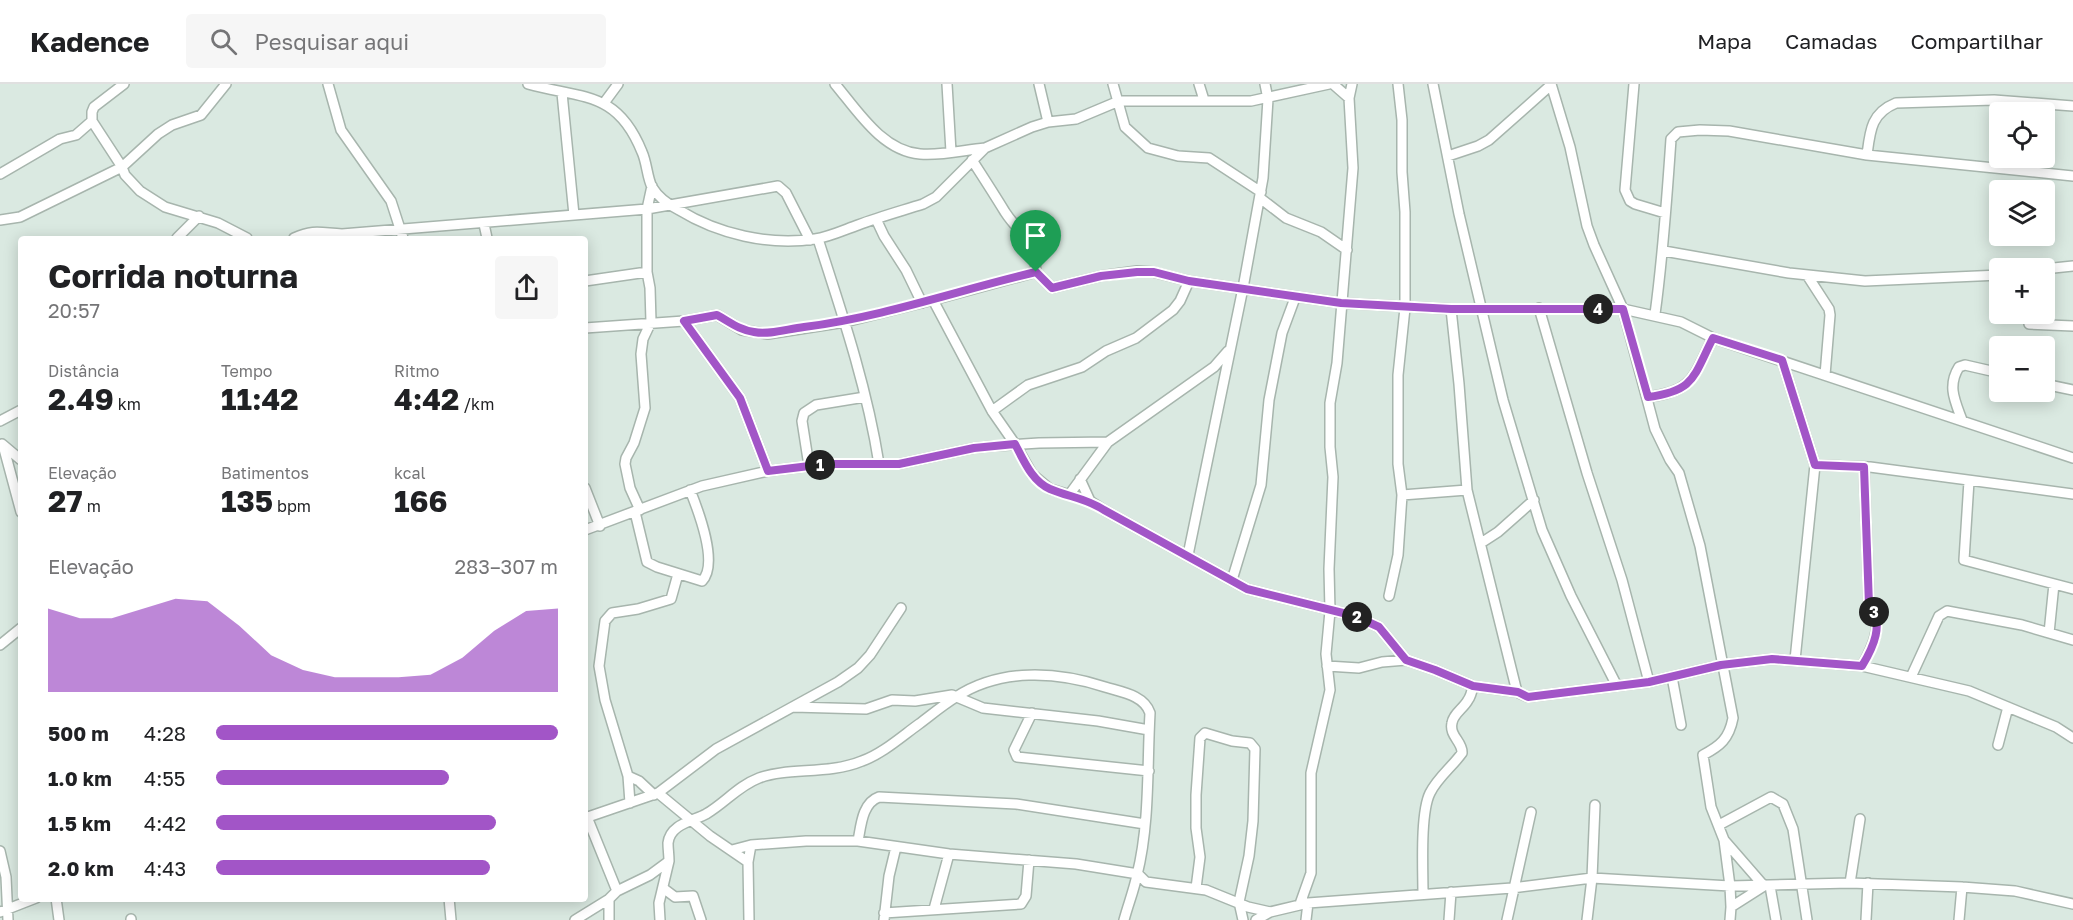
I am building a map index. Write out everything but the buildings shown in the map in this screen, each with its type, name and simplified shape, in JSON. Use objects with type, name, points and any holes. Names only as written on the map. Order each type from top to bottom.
[{"type":"street","points":[[124,84],[94,107],[92,120],[130,183],[165,207],[218,223],[243,236]]},
{"type":"street","points":[[0,220],[20,218],[122,167],[158,134],[172,125],[201,115],[226,84]]},
{"type":"street","points":[[328,84],[341,130],[390,201],[402,234]]},
{"type":"street","points":[[604,103],[618,84]]},
{"type":"street","points":[[835,84],[870,126],[888,141],[904,150],[919,154],[985,148],[1048,122],[1076,118],[1119,100],[1229,102],[1268,99],[1331,84],[1349,98]]},
{"type":"street","points":[[947,84],[951,152]]},
{"type":"street","points":[[1039,84],[1048,122]]},
{"type":"street","points":[[1113,84],[1125,127],[1148,148],[1178,156],[1212,159],[1286,218],[1321,232],[1347,250]]},
{"type":"street","points":[[1199,84],[1204,100]]},
{"type":"street","points":[[1188,555],[1260,195],[1267,137],[1268,99],[1265,84]]},
{"type":"street","points":[[1306,920],[1304,904],[1311,873],[1311,773],[1330,690],[1326,654],[1330,611],[1329,569],[1333,477],[1330,403],[1337,363],[1353,168],[1349,98],[1352,84]]},
{"type":"street","points":[[1389,596],[1398,555],[1402,495],[1398,464],[1398,375],[1405,308],[1405,212],[1398,84]]},
{"type":"street","points":[[1433,84],[1459,214],[1503,400],[1542,530],[1571,596],[1617,686]]},
{"type":"street","points":[[1634,84],[1625,190],[1630,201],[1665,213]]},
{"type":"street","points":[[533,85],[562,93],[586,96],[604,103],[620,116],[642,150],[652,186],[671,206],[717,230],[773,240],[814,239],[923,204],[936,197],[985,148]]},
{"type":"street","points":[[1448,156],[1489,140],[1551,85],[1570,147],[1587,226],[1623,309],[1655,429],[1678,473],[1700,546],[1733,718],[1720,744],[1712,752],[1702,755],[1711,807],[1724,840],[1730,886],[1730,920]]},
{"type":"street","points":[[562,93],[574,215]]},
{"type":"street","points":[[1867,155],[1869,135],[1874,121],[1884,108],[1896,103],[1994,100],[2073,106]]},
{"type":"street","points":[[0,174],[60,139],[76,135],[92,120]]},
{"type":"street","points":[[1655,314],[1664,251],[1671,139],[1678,132],[1729,131],[1867,155],[2073,176]]},
{"type":"street","points":[[972,160],[1006,214],[1028,237],[1035,258],[1036,272],[1052,288],[1101,276],[1154,272],[1189,281],[1341,303],[1405,308],[1483,310],[1623,309],[1655,314],[1682,322],[1713,338],[2073,458]]},
{"type":"street","points":[[652,186],[647,209],[647,272],[651,322],[641,354],[645,408],[634,443],[626,458],[626,464],[645,560],[657,567],[702,581],[705,577],[708,555],[706,540],[690,490]]},
{"type":"street","points":[[299,236],[316,231],[342,234],[402,234],[647,209],[778,186],[786,193],[814,239],[845,322],[872,419],[879,464]]},
{"type":"street","points":[[179,236],[199,216]]},
{"type":"street","points":[[876,219],[906,270],[922,303]]},
{"type":"street","points":[[484,224],[487,236]]},
{"type":"street","points":[[1664,251],[1807,275],[1865,281],[1989,275]]},
{"type":"street","points":[[2055,268],[2073,266]]},
{"type":"street","points":[[588,281],[647,272]]},
{"type":"street","points":[[588,328],[684,321],[717,315],[742,330],[768,333],[845,322],[1036,272]]},
{"type":"street","points":[[1807,275],[1829,309],[1825,375]]},
{"type":"street","points":[[992,411],[1028,385],[1082,367],[1106,351],[1136,338],[1173,310],[1189,281]]},
{"type":"street","points":[[1232,580],[1262,485],[1269,400],[1282,333],[1295,298]]},
{"type":"street","points":[[933,300],[992,411],[1040,483],[1050,489],[1090,501],[1247,589],[1355,616],[1379,627],[1406,660]]},
{"type":"street","points":[[1539,308],[1587,473],[1622,580],[1649,682]]},
{"type":"street","points":[[1451,309],[1467,490],[1518,692]]},
{"type":"street","points":[[684,321],[740,398],[768,471]]},
{"type":"street","points":[[633,324],[644,339]]},
{"type":"street","points":[[2029,324],[2073,326]]},
{"type":"street","points":[[1648,397],[1664,395],[1686,386],[1713,338]]},
{"type":"street","points":[[1069,495],[1107,442],[1214,367],[1224,357],[1230,346]]},
{"type":"street","points":[[1782,360],[1815,465],[1795,660]]},
{"type":"street","points":[[1962,420],[1952,394],[1952,386],[1959,367],[1965,365],[1989,370]]},
{"type":"street","points":[[2055,386],[2073,390]]},
{"type":"street","points":[[809,466],[802,421],[804,413],[816,405],[865,397]]},
{"type":"street","points":[[0,421],[18,412]]},
{"type":"street","points":[[588,529],[690,490],[768,471],[826,464],[915,462],[974,448],[1015,444],[1107,442]]},
{"type":"street","points":[[1,443],[18,457]]},
{"type":"street","points":[[1,443],[18,502]]},
{"type":"street","points":[[1815,465],[1864,467],[2073,494]]},
{"type":"street","points":[[1862,666],[1872,649],[1876,631],[1875,615],[1869,605],[1864,467]]},
{"type":"street","points":[[1080,479],[1090,501]]},
{"type":"street","points":[[1969,481],[1964,560],[2073,589]]},
{"type":"street","points":[[1402,495],[1467,490]]},
{"type":"street","points":[[588,496],[600,526]]},
{"type":"street","points":[[1480,543],[1498,532],[1534,500]]},
{"type":"street","points":[[630,803],[628,776],[605,700],[599,666],[605,621],[612,613],[638,609],[671,599],[678,574]]},
{"type":"street","points":[[2049,633],[2054,584]]},
{"type":"street","points":[[588,817],[656,794],[716,749],[838,682],[858,668],[870,655],[901,608]]},
{"type":"street","points":[[1911,677],[1939,616],[1947,610],[2022,625],[2073,640]]},
{"type":"street","points":[[1,643],[18,630]]},
{"type":"street","points":[[1327,666],[1359,668],[1382,662],[1406,660],[1473,686],[1518,692],[1528,697],[1649,682],[1721,665],[1772,659],[1862,666],[1969,691],[2056,727],[2073,738]]},
{"type":"street","points":[[660,920],[659,903],[669,861],[668,842],[673,832],[691,820],[704,815],[741,786],[760,777],[841,768],[864,761],[957,696],[989,681],[1030,675],[1078,678],[1141,700],[1148,706],[1150,713],[1149,771],[1145,824],[1138,874],[1124,920]]},
{"type":"street","points":[[1672,677],[1681,725]]},
{"type":"street","points":[[1423,894],[1423,842],[1429,796],[1445,771],[1462,753],[1463,749],[1454,735],[1452,723],[1454,717],[1467,702],[1473,686]]},
{"type":"street","points":[[794,707],[866,709],[892,700],[929,700],[946,695],[957,696],[983,708],[1149,730]]},
{"type":"street","points":[[1998,746],[2008,707]]},
{"type":"street","points":[[1032,713],[1014,750],[1017,757],[1149,771]]},
{"type":"street","points":[[1196,888],[1200,857],[1196,828],[1196,795],[1200,738],[1205,733],[1232,741],[1250,743],[1255,749],[1253,821],[1239,902],[1243,920]]},
{"type":"street","points":[[628,776],[639,781],[748,862]]},
{"type":"street","points":[[1719,825],[1771,796],[1778,799],[1788,812],[1793,829],[1807,920]]},
{"type":"street","points":[[858,841],[868,804],[879,797],[1016,804],[1145,824]]},
{"type":"street","points":[[1587,920],[1592,878],[1595,805]]},
{"type":"street","points":[[1507,920],[1512,888],[1531,812]]},
{"type":"street","points":[[1850,883],[1860,819]]},
{"type":"street","points":[[588,823],[617,891]]},
{"type":"street","points":[[1724,840],[1767,886],[1776,920]]},
{"type":"street","points":[[732,850],[752,845],[806,841],[858,841],[948,854],[1076,864],[1138,874],[1146,882],[1217,893],[1248,907],[1270,912]]},
{"type":"street","points":[[748,920],[748,862],[752,845]]},
{"type":"street","points":[[896,847],[889,876],[884,917],[934,909],[1022,904],[1026,896],[1029,860]]},
{"type":"street","points":[[0,851],[6,877],[5,914],[28,902]]},
{"type":"street","points":[[934,909],[948,854]]},
{"type":"street","points":[[575,920],[609,899],[617,891],[650,875],[669,861]]},
{"type":"street","points":[[1256,920],[1270,912],[1304,904],[1512,888],[1592,878],[1730,886],[1850,883],[1962,887],[2015,891],[2073,903]]},
{"type":"street","points":[[1866,920],[1868,884]]},
{"type":"street","points":[[1731,907],[1767,886]]},
{"type":"street","points":[[1959,920],[1962,887]]},
{"type":"street","points":[[663,888],[675,897],[693,897],[701,920]]},
{"type":"street","points":[[1449,920],[1451,892]]},
{"type":"street","points":[[609,899],[609,920]]},
{"type":"street","points":[[57,902],[59,920]]},
{"type":"street","points":[[449,902],[451,920]]},
{"type":"route","points":[[1036,272],[1052,288],[1101,276],[1154,272],[1189,281],[1341,303],[1405,308],[1483,310],[1623,309],[1648,397],[1678,391],[1686,386],[1713,338],[1782,360],[1815,465],[1864,467],[1869,605],[1875,615],[1876,631],[1872,649],[1862,666],[1772,659],[1721,665],[1649,682],[1528,697],[1518,692],[1473,686],[1406,660],[1379,627],[1355,616],[1247,589],[1090,501],[1050,489],[1032,474],[1015,444],[960,450],[899,464],[826,464],[768,471],[740,398],[684,321],[717,315],[742,330],[768,333],[845,322],[1036,272]]}]
